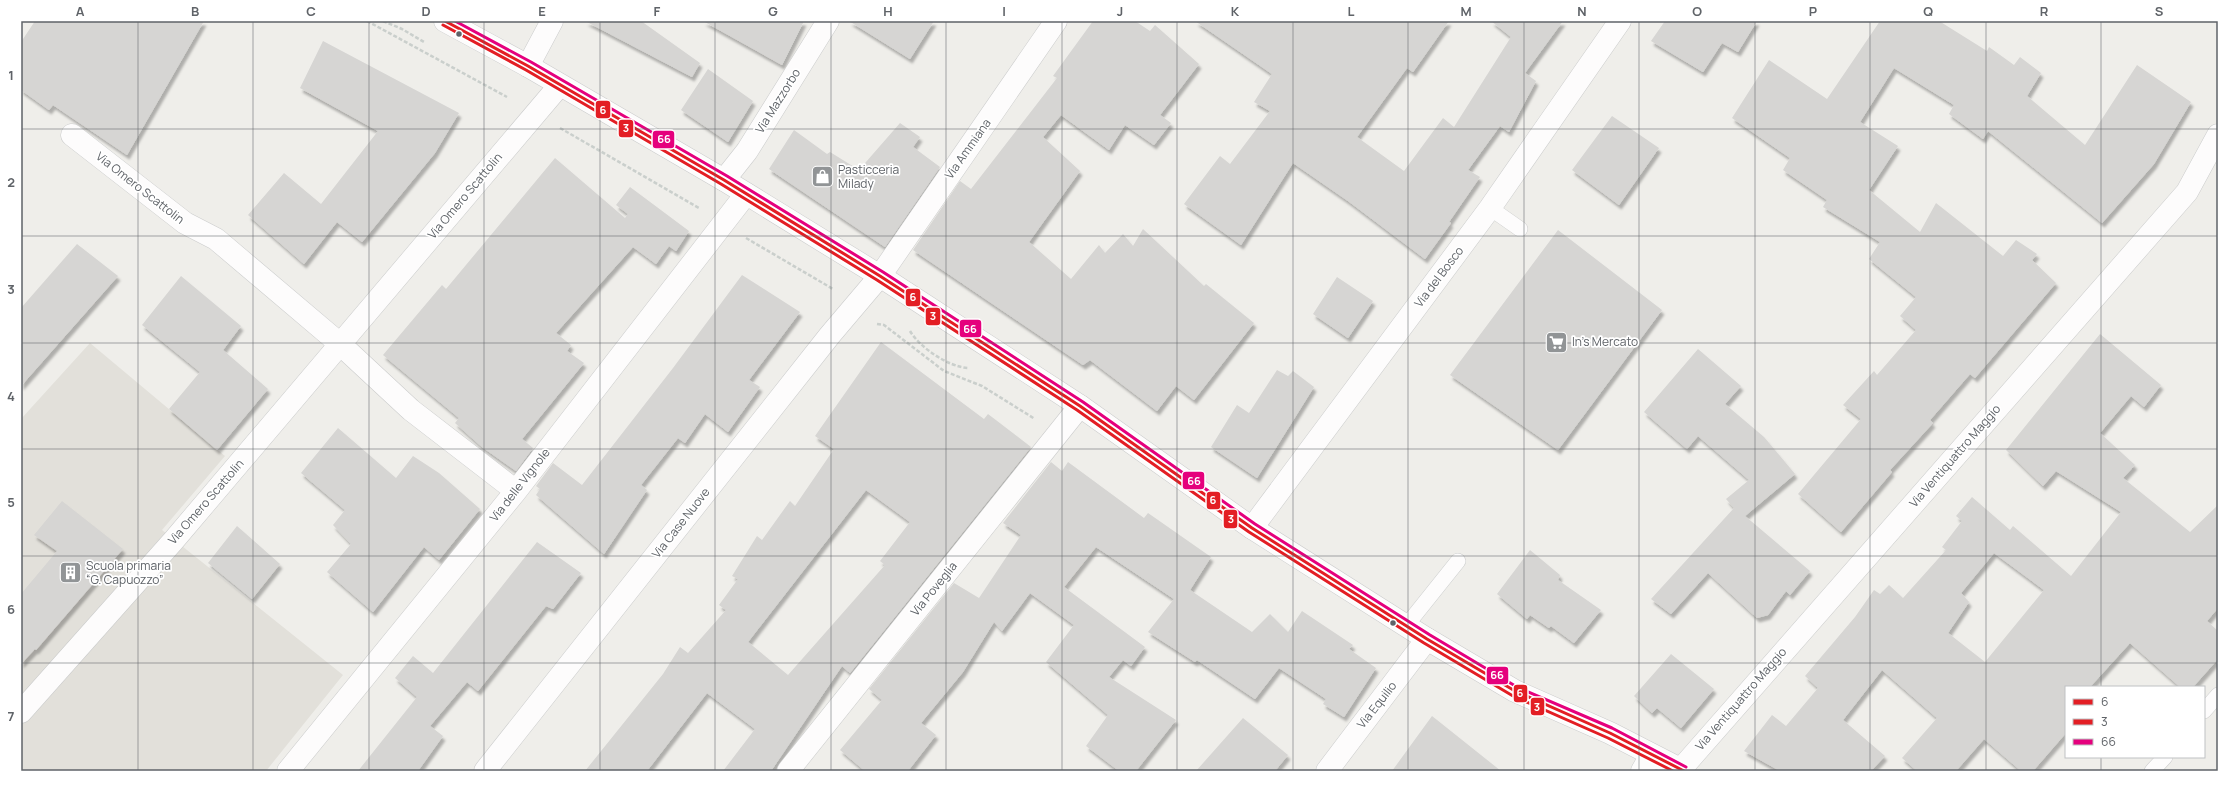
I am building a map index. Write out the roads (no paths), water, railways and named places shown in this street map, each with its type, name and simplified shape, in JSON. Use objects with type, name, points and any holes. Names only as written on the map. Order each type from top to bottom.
[{"type":"street","points":[[445,21],[528,66],[559,86],[724,180],[880,276],[1080,406],[1252,528],[1427,639],[1515,691],[1610,733],[1646,763],[1682,770]]},
{"type":"street","points":[[528,66],[552,21]]},
{"type":"street","name":"Via Mazzorbo","points":[[724,180],[747,150],[828,21]]},
{"type":"street","name":"Via Ammiana","points":[[880,276],[1056,21]]},
{"type":"street","name":"Via del Bosco","points":[[1252,528],[1490,208],[1620,21]]},
{"type":"street","name":"Via Omero Scattolin","points":[[21,712],[174,540],[559,86]]},
{"type":"street","name":"Via Omero Scattolin","points":[[72,135],[184,223],[216,239],[340,344],[411,410],[516,491]]},
{"type":"street","name":"Via Ventiquattro Maggio","points":[[1682,770],[2187,192],[2218,135]]},
{"type":"street","name":"Via delle Vignole","points":[[288,771],[516,491],[746,194]]},
{"type":"street","name":"Via Case Nuove","points":[[484,771],[825,342],[880,276]]},
{"type":"street","name":"Via Poveglia","points":[[788,771],[1080,406]]},
{"type":"street","name":"Via Equilio","points":[[1327,771],[1427,639]]},
{"type":"lane","points":[[1490,208],[1520,229]]},
{"type":"lane","points":[[1406,626],[1458,561]]},
{"type":"lane","points":[[2205,710],[2218,695]]},
{"type":"lane","points":[[2152,771],[2163,758]]},
{"type":"place","name":"Pasticceria Milady","points":[[822,177]]},
{"type":"place","name":"In's Mercato","points":[[1556,342]]},
{"type":"place","name":"Scuola primaria “G. Capuozzo”","points":[[71,573]]}]
